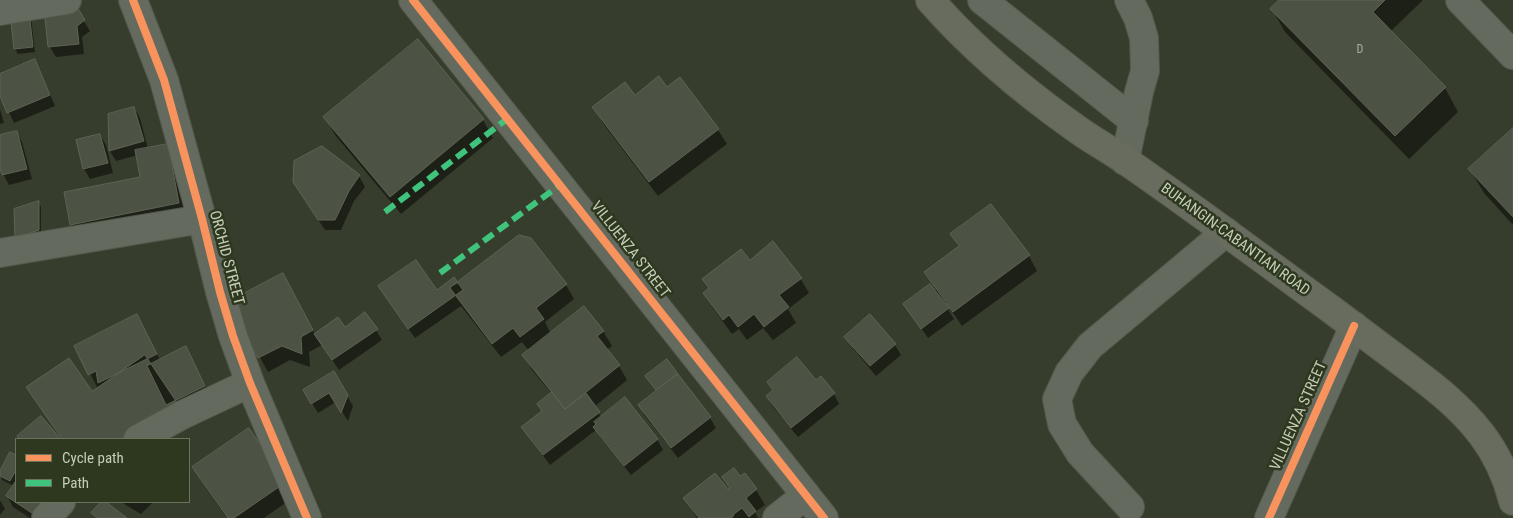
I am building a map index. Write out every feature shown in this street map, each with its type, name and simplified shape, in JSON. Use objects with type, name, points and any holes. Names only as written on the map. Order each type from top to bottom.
[{"type":"main road","name":"BUHANGIN-CABANTIAN ROAD","points":[[930,0],[995,65],[1074,127],[1226,232],[1432,385],[1457,406],[1481,434],[1497,459],[1511,488]]},
{"type":"street","points":[[0,11],[66,0]]},
{"type":"street","name":"ORCHID STREET","points":[[133,0],[164,80],[233,336],[250,383],[307,518]]},
{"type":"street","name":"VILLUENZA STREET","points":[[413,0],[824,518]]},
{"type":"street","points":[[982,0],[1134,121]]},
{"type":"street","points":[[1125,161],[1145,71],[1144,38],[1138,18],[1129,0]]},
{"type":"street","points":[[1460,0],[1513,55]]},
{"type":"street","points":[[0,253],[202,219]]},
{"type":"street","points":[[1130,507],[1080,453],[1062,424],[1057,399],[1069,373],[1090,346],[1226,232]]},
{"type":"street","name":"VILLUENZA STREET","points":[[1269,518],[1354,326]]},
{"type":"street","points":[[140,438],[182,415],[250,383]]},
{"type":"street","points":[[777,518],[806,495]]},
{"type":"street","points":[[46,518],[60,503]]},
{"type":"building","points":[[1279,0],[1385,0],[1373,12],[1446,87],[1395,136],[1270,9]]},
{"type":"building","points":[[76,5],[85,20],[77,26],[79,44],[48,47],[44,9]]},
{"type":"building","points":[[29,11],[33,47],[14,49],[10,13]]},
{"type":"building","points":[[418,39],[484,119],[390,197],[323,117]]},
{"type":"building","points":[[35,59],[50,95],[7,113],[0,96],[0,74]]},
{"type":"building","points":[[659,76],[667,87],[680,77],[719,129],[649,182],[592,107],[625,82],[635,95]]},
{"type":"building","points":[[134,107],[144,141],[109,151],[108,114]]},
{"type":"building","points":[[1513,128],[1513,217],[1468,169]]},
{"type":"building","points":[[17,131],[27,169],[2,175],[0,168],[0,135]]},
{"type":"building","points":[[100,134],[108,163],[83,169],[76,140]]},
{"type":"building","points":[[168,144],[179,203],[70,225],[64,192],[140,177],[135,150]]},
{"type":"building","points":[[322,146],[360,175],[349,191],[335,220],[318,220],[293,182],[294,161]]},
{"type":"building","points":[[39,201],[39,230],[15,238],[14,209]]},
{"type":"building","points":[[991,204],[1030,255],[953,312],[924,272],[959,246],[950,234]]},
{"type":"building","points":[[519,235],[531,238],[567,284],[536,308],[544,319],[520,337],[513,328],[492,344],[450,288]]},
{"type":"building","points":[[773,241],[802,278],[779,295],[789,307],[764,327],[754,314],[738,327],[729,315],[723,320],[703,293],[709,288],[702,279],[741,249],[750,260]]},
{"type":"building","points":[[416,260],[437,290],[454,277],[463,290],[408,329],[378,286]]},
{"type":"building","points":[[283,273],[313,330],[301,337],[302,354],[282,346],[258,358],[228,302]]},
{"type":"building","points":[[930,284],[949,308],[921,329],[903,304]]},
{"type":"building","points":[[584,306],[604,331],[597,336],[620,365],[565,409],[522,355]]},
{"type":"building","points":[[365,312],[378,329],[332,360],[314,334],[338,317],[345,327]]},
{"type":"building","points":[[137,314],[157,354],[98,383],[96,371],[88,375],[74,346]]},
{"type":"building","points":[[870,314],[896,344],[870,366],[844,337]]},
{"type":"building","points":[[186,346],[205,386],[166,405],[147,366]]},
{"type":"building","points":[[145,355],[180,407],[134,438],[61,438],[26,387],[69,358],[92,391]]},
{"type":"building","points":[[797,357],[816,380],[821,376],[835,393],[791,428],[766,396],[773,390],[767,382]]},
{"type":"building","points":[[667,359],[678,374],[656,390],[645,376]]},
{"type":"building","points":[[334,371],[348,395],[341,413],[329,393],[311,404],[303,390]]},
{"type":"building","points":[[678,374],[711,417],[671,448],[638,405]]},
{"type":"building","points":[[552,392],[565,409],[586,393],[600,412],[543,455],[521,427],[542,411],[537,404]]},
{"type":"building","points":[[625,397],[658,439],[624,466],[593,427],[596,424],[594,422]]},
{"type":"building","points":[[41,416],[60,438],[19,438],[17,436]]},
{"type":"building","points":[[249,428],[286,482],[234,518],[228,518],[192,467]]},
{"type":"building","points":[[10,452],[15,454],[15,472],[10,481],[0,476],[0,471]]},
{"type":"building","points":[[734,468],[740,476],[745,473],[757,489],[746,498],[756,511],[749,517],[742,508],[732,518],[699,518],[683,498],[715,473],[728,489],[730,488],[722,477]]},
{"type":"building","points":[[15,482],[15,502],[6,496]]},
{"type":"building","points":[[17,503],[43,503],[35,515]]},
{"type":"building","points":[[100,503],[107,503],[127,518],[97,518],[91,513]]},
{"type":"marked path","points":[[385,212],[507,119]]},
{"type":"marked path","points":[[440,273],[560,185]]},
{"type":"cycle path","points":[[133,0],[164,80],[233,336],[250,383],[307,518]]},
{"type":"cycle path","points":[[413,0],[824,518]]},
{"type":"cycle path","points":[[1269,518],[1354,326]]}]
